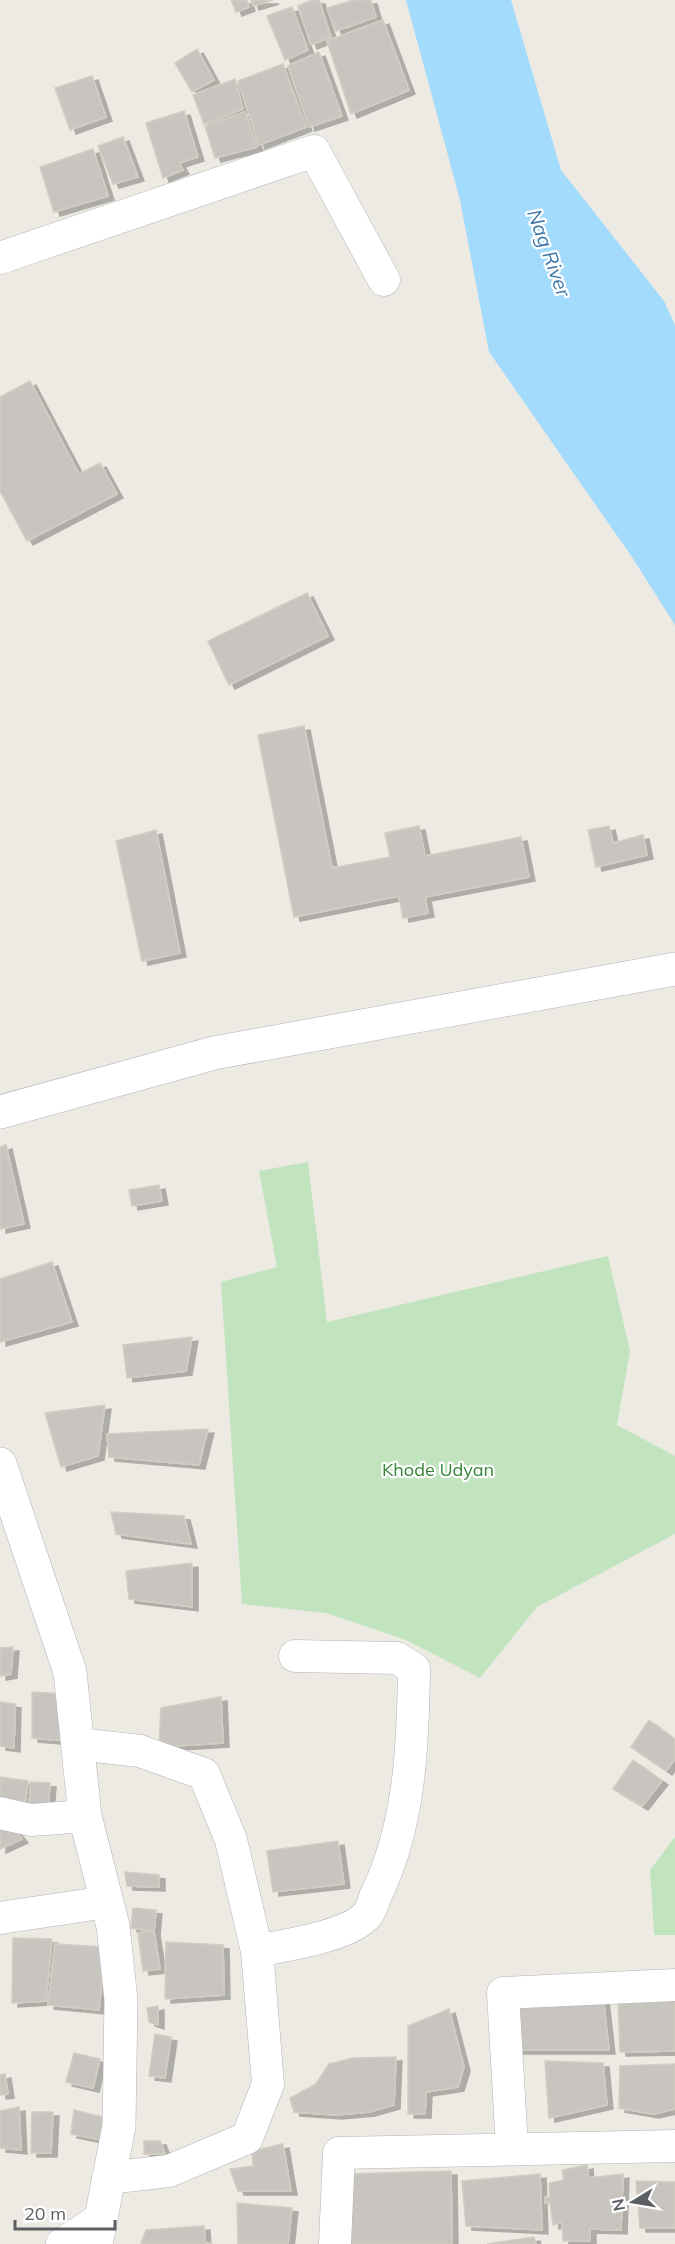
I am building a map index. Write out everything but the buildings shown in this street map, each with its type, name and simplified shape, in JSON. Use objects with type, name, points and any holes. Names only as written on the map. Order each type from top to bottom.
[{"type":"street","points":[[0,258],[314,151],[384,280]]},
{"type":"street","points":[[0,1112],[214,1053],[675,969]]},
{"type":"street","points":[[0,1464],[70,1672],[86,1816],[113,1926],[121,2000],[118,2126],[97,2232],[62,2244]]},
{"type":"street","points":[[257,1951],[335,1934],[366,1917],[381,1887],[402,1824],[413,1717],[414,1669],[397,1658],[295,1656]]},
{"type":"street","points":[[78,1744],[140,1751],[204,1774],[231,1840],[257,1951],[268,2084],[247,2138],[169,2171],[108,2178]]},
{"type":"street","points":[[0,1813],[31,1820],[86,1816]]},
{"type":"street","points":[[0,1918],[107,1902]]},
{"type":"street","points":[[512,2148],[503,1993],[675,1985]]},
{"type":"street","points":[[335,2244],[339,2153],[675,2146]]},
{"type":"green space","name":"Khode Udyan","points":[[308,1162],[327,1322],[608,1256],[630,1351],[617,1425],[675,1456],[675,1534],[537,1607],[480,1678],[406,1640],[326,1613],[242,1604],[221,1282],[277,1267],[259,1171]]},
{"type":"green space","points":[[675,1837],[675,1935],[654,1935],[650,1870]]},
{"type":"water","name":"Nag River","points":[[406,0],[511,0],[561,170],[664,301],[675,325],[675,625],[632,557],[489,352],[460,200]]}]
